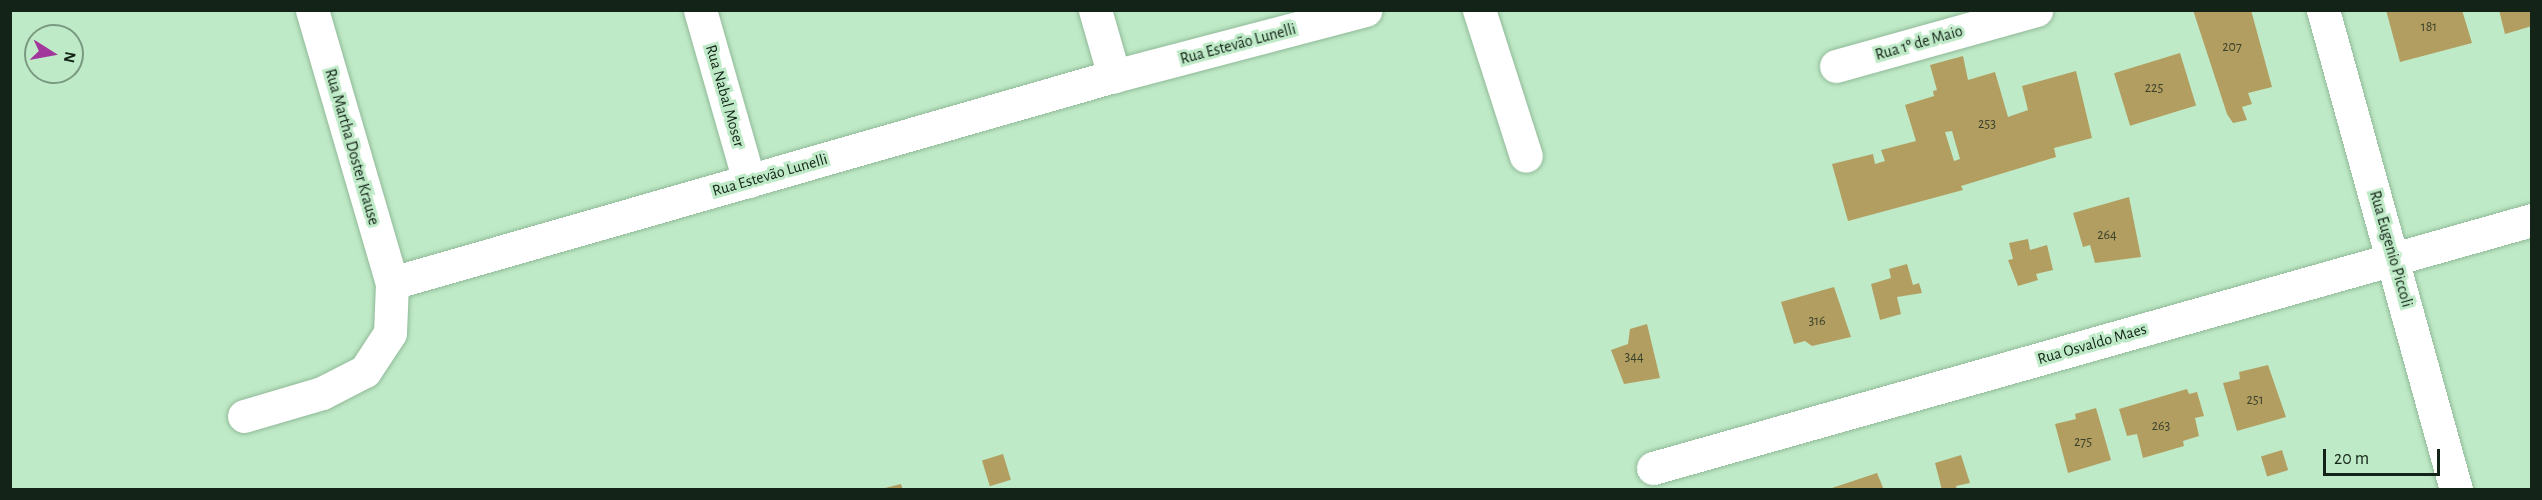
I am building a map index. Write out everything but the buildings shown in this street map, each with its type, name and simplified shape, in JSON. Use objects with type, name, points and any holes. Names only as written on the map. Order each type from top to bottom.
[{"type":"street","name":"Rua Martha Doster Krause","points":[[312,10],[392,283]]},
{"type":"street","name":"Rua Nabal Moser","points":[[700,10],[749,181]]},
{"type":"street","points":[[1095,10],[1114,76]]},
{"type":"street","name":"Rua Estevão Lunelli","points":[[392,283],[1114,76],[1366,10]]},
{"type":"street","points":[[1479,10],[1526,156]]},
{"type":"street","name":"Rua 1º de Maio","points":[[1836,66],[2036,10]]},
{"type":"street","name":"Rua Eugenio Piccoli","points":[[2323,10],[2395,259],[2456,489]]},
{"type":"street","name":"Rua Osvaldo Maes","points":[[1653,468],[2532,220]]},
{"type":"street","points":[[244,416],[322,393],[365,370],[390,333],[392,283]]}]
